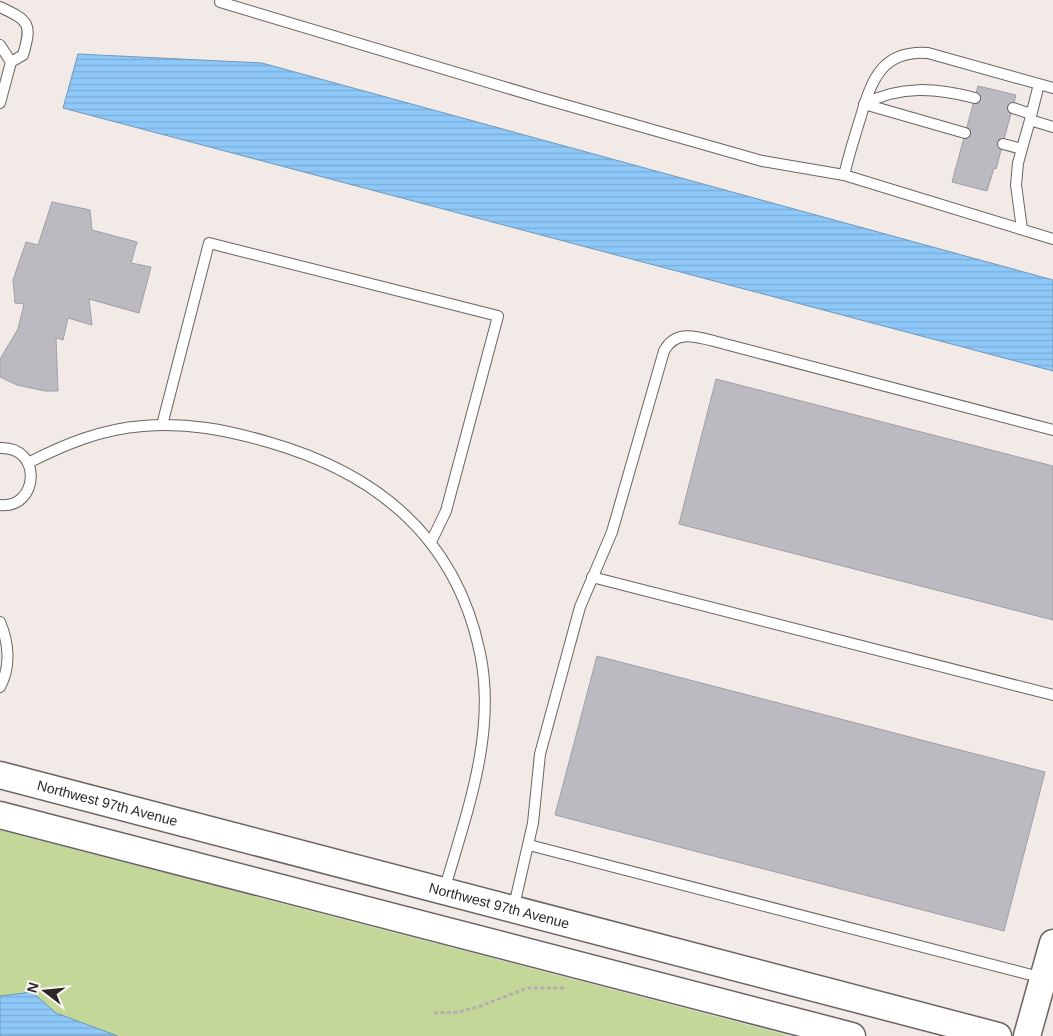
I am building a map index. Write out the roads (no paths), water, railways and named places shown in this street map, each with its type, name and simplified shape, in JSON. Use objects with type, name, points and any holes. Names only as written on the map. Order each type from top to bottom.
[{"type":"street","name":"Northwest 97th Avenue","points":[[0,775],[998,1036]]},
{"type":"street","points":[[0,815],[852,1036]]},
{"type":"street","points":[[504,946],[513,910]]},
{"type":"street","points":[[1027,1036],[1053,943]]},
{"type":"lane","points":[[221,0],[220,2],[531,95],[762,161],[844,175],[1053,239]]},
{"type":"lane","points":[[0,7],[19,16],[27,23],[29,32],[23,55],[11,62],[0,103]]},
{"type":"lane","points":[[0,45],[11,62]]},
{"type":"lane","points":[[844,175],[864,104],[873,80],[880,70],[901,55],[914,52],[928,54],[1053,88]]},
{"type":"lane","points":[[1022,229],[1016,185],[1022,149],[1039,84]]},
{"type":"lane","points":[[864,104],[902,90],[930,89],[975,98]]},
{"type":"lane","points":[[864,104],[965,133]]},
{"type":"lane","points":[[1013,108],[1053,127]]},
{"type":"lane","points":[[1003,144],[1022,149]]},
{"type":"lane","points":[[162,425],[210,243],[498,316],[446,511],[431,542]]},
{"type":"lane","points":[[513,910],[533,823],[540,754],[580,607],[612,532],[667,345],[675,337],[681,336],[725,344],[1053,430]]},
{"type":"lane","points":[[28,463],[64,445],[124,428],[162,425],[207,428],[245,436],[324,460],[356,477],[380,494],[418,526],[431,542],[460,592],[480,653],[485,693],[484,726],[478,766],[444,891]]},
{"type":"lane","points":[[0,448],[15,450],[28,463],[31,482],[28,491],[14,503],[0,505]]},
{"type":"lane","points":[[592,577],[1053,695]]},
{"type":"lane","points":[[0,622],[6,641],[8,666],[6,677],[0,687]]},
{"type":"lane","points":[[529,845],[1043,978]]},
{"type":"water","points":[[78,54],[262,63],[1053,280],[1053,371],[63,108]]},
{"type":"water","points":[[32,992],[56,1013],[118,1036],[0,1036],[0,996]]}]
